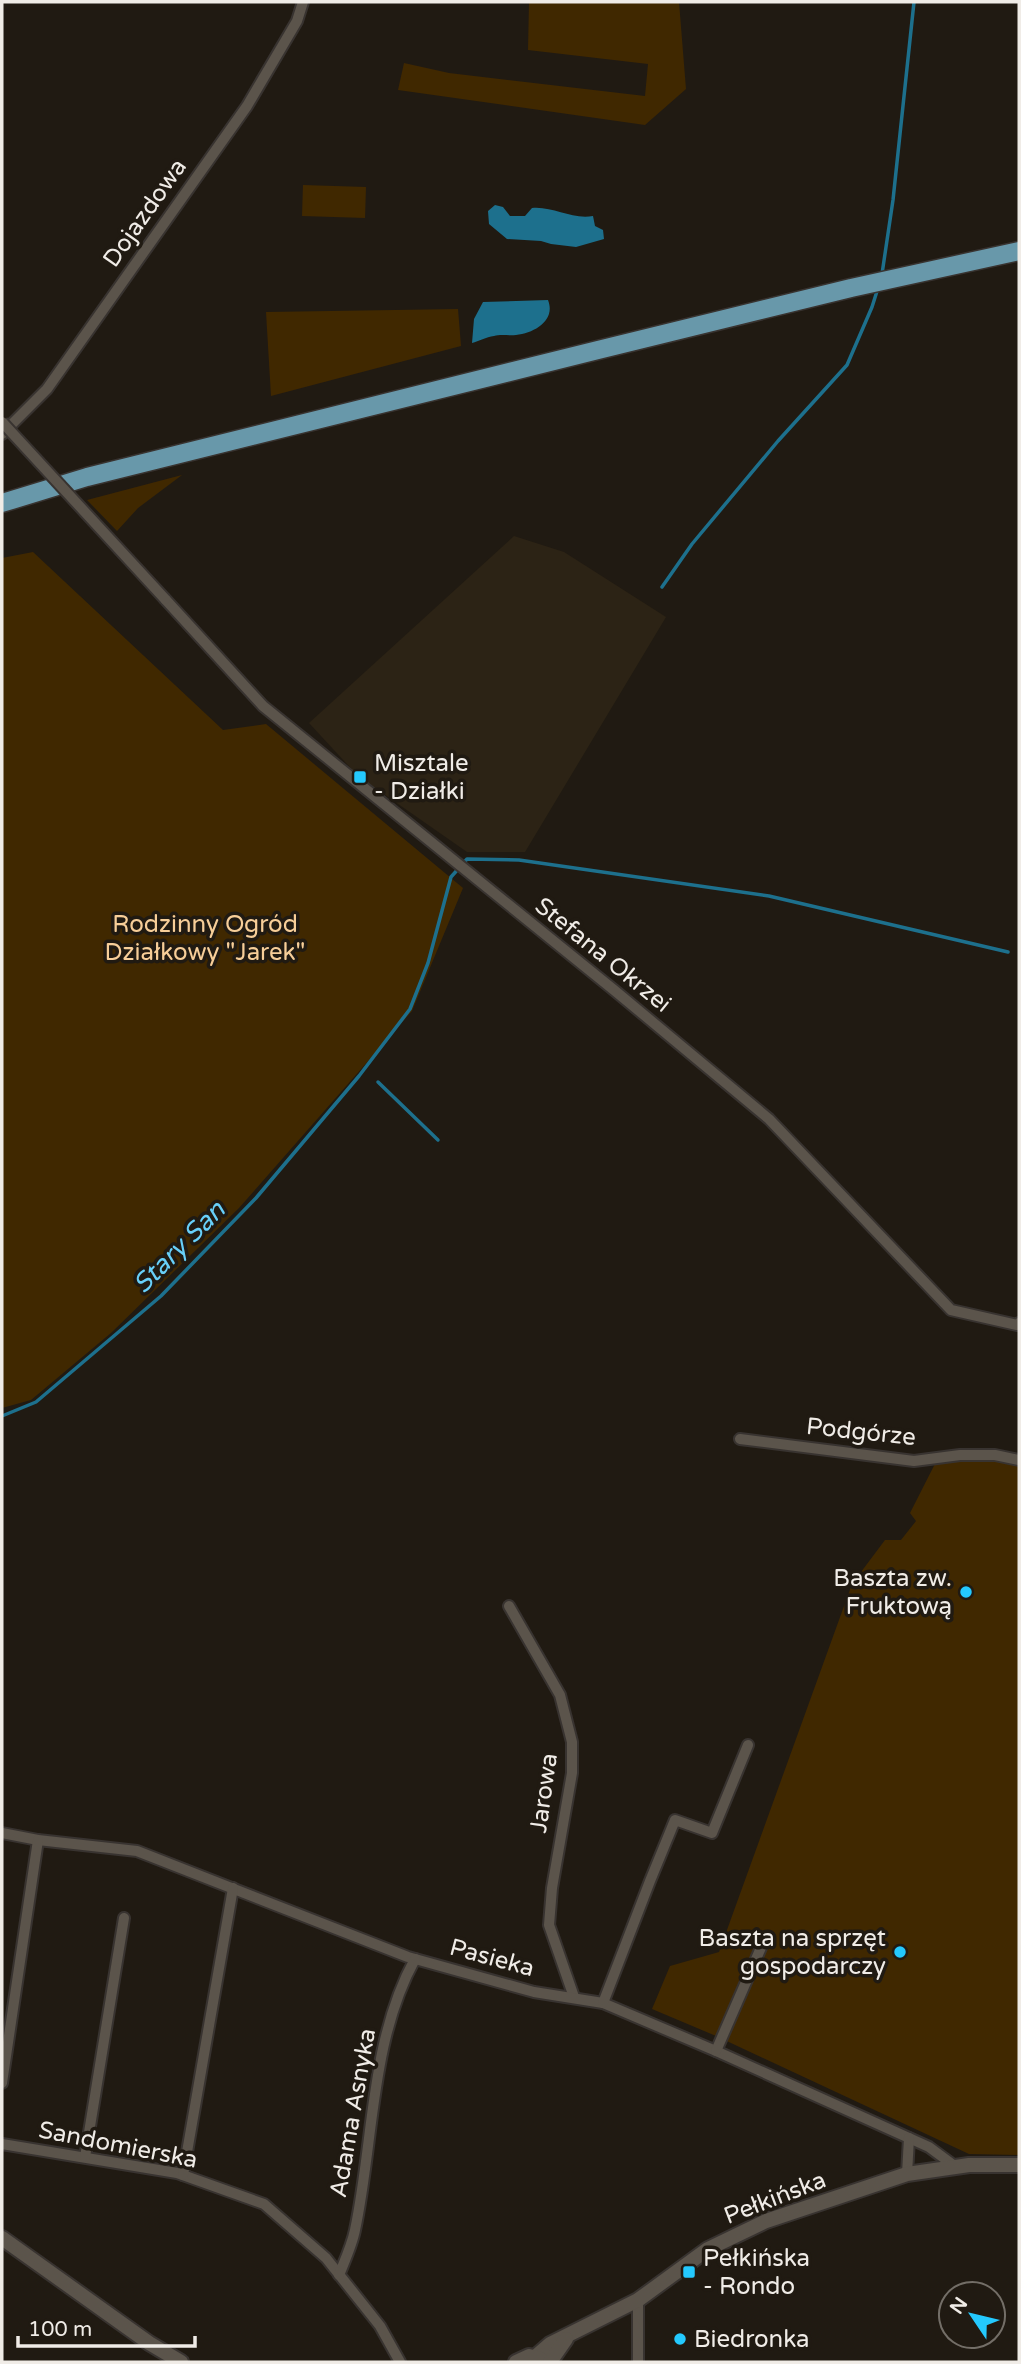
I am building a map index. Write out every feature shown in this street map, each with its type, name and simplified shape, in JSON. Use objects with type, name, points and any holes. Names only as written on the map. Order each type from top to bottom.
[{"type":"main road","points":[[2,503],[111,471],[851,288],[1019,251]]},
{"type":"street","name":"Dojazdowa","points":[[2,434],[47,389],[247,106],[297,21],[303,2]]},
{"type":"street","name":"Stefana Okrzei","points":[[2,422],[263,706],[769,1119],[951,1310],[1017,1325],[1019,1323]]},
{"type":"street","name":"Podgórze","points":[[740,1439],[914,1461],[960,1455],[995,1455],[1019,1460]]},
{"type":"street","name":"Jarowa","points":[[509,1606],[560,1695],[572,1742],[572,1773],[552,1888],[549,1925],[574,1997]]},
{"type":"street","points":[[603,2003],[675,1820],[712,1833],[748,1745]]},
{"type":"street","name":"Pasieka","points":[[2,1833],[38,1840],[137,1851],[415,1959],[534,1992],[603,2003],[929,2147],[956,2167]]},
{"type":"street","points":[[2,2083],[38,1840]]},
{"type":"street","points":[[183,2175],[233,1888]]},
{"type":"street","points":[[85,2157],[124,1918]]},
{"type":"street","points":[[716,2051],[763,1943]]},
{"type":"street","name":"Adama Asnyka","points":[[339,2275],[355,2232],[375,2092],[392,2012],[401,1984],[415,1959]]},
{"type":"street","points":[[907,2174],[909,2138]]},
{"type":"street","name":"Sandomierska","points":[[2,2144],[183,2175],[264,2204],[326,2259],[380,2326],[400,2362]]},
{"type":"street","name":"Pełkińska","points":[[516,2362],[523,2358],[543,2361],[550,2344],[638,2300],[708,2249],[766,2221],[907,2174],[956,2167],[1019,2165]]},
{"type":"street","points":[[2,2238],[149,2343],[181,2362]]},
{"type":"street","points":[[638,2300],[638,2362]]},
{"type":"shaded area","points":[[514,536],[564,552],[666,617],[525,852],[467,852],[358,776],[309,723]]},
{"type":"green space","points":[[529,2],[679,2],[686,89],[645,125],[398,90],[404,63],[449,73],[645,96],[648,64],[528,50]]},
{"type":"green space","points":[[303,185],[366,187],[365,218],[302,216]]},
{"type":"green space","points":[[458,309],[461,346],[271,396],[266,312]]},
{"type":"green space","points":[[182,475],[138,508],[117,531],[87,500]]},
{"type":"green space","name":"Rodzinny Ogród Działkowy \"Jarek\"","points":[[33,552],[223,730],[266,724],[463,888],[412,1011],[239,1208],[111,1333],[31,1400],[2,1408],[2,558]]},
{"type":"green space","points":[[986,1449],[1019,1455],[1019,2155],[969,2154],[652,2009],[670,1966],[719,1952],[852,1584],[885,1540],[901,1540],[916,1521],[910,1513],[941,1452]]},
{"type":"water","points":[[495,205],[503,207],[510,216],[525,216],[532,208],[540,208],[578,216],[593,216],[595,226],[603,230],[604,239],[576,247],[507,239],[489,224],[488,211]]},
{"type":"water","points":[[548,300],[549,314],[542,324],[530,332],[497,335],[472,343],[474,319],[483,302]]},
{"type":"waterway","points":[[882,274],[893,200],[914,2]]},
{"type":"waterway","points":[[662,587],[692,544],[778,441],[847,365],[878,288]]},
{"type":"waterway","name":"Stary San","points":[[2,1416],[36,1402],[161,1296],[256,1198],[359,1076],[410,1009],[428,963],[451,877],[467,859],[519,860],[769,896],[1008,952]]},
{"type":"waterway","points":[[378,1082],[438,1140]]},
{"type":"place","name":"Misztale - Działki","points":[[360,777]]},
{"type":"place","name":"Baszta zw. Fruktową","points":[[966,1592]]},
{"type":"place","name":"Baszta na sprzęt gospodarczy","points":[[900,1952]]},
{"type":"place","name":"Pełkińska - Rondo","points":[[689,2272]]},
{"type":"place","name":"Biedronka","points":[[680,2339]]}]
